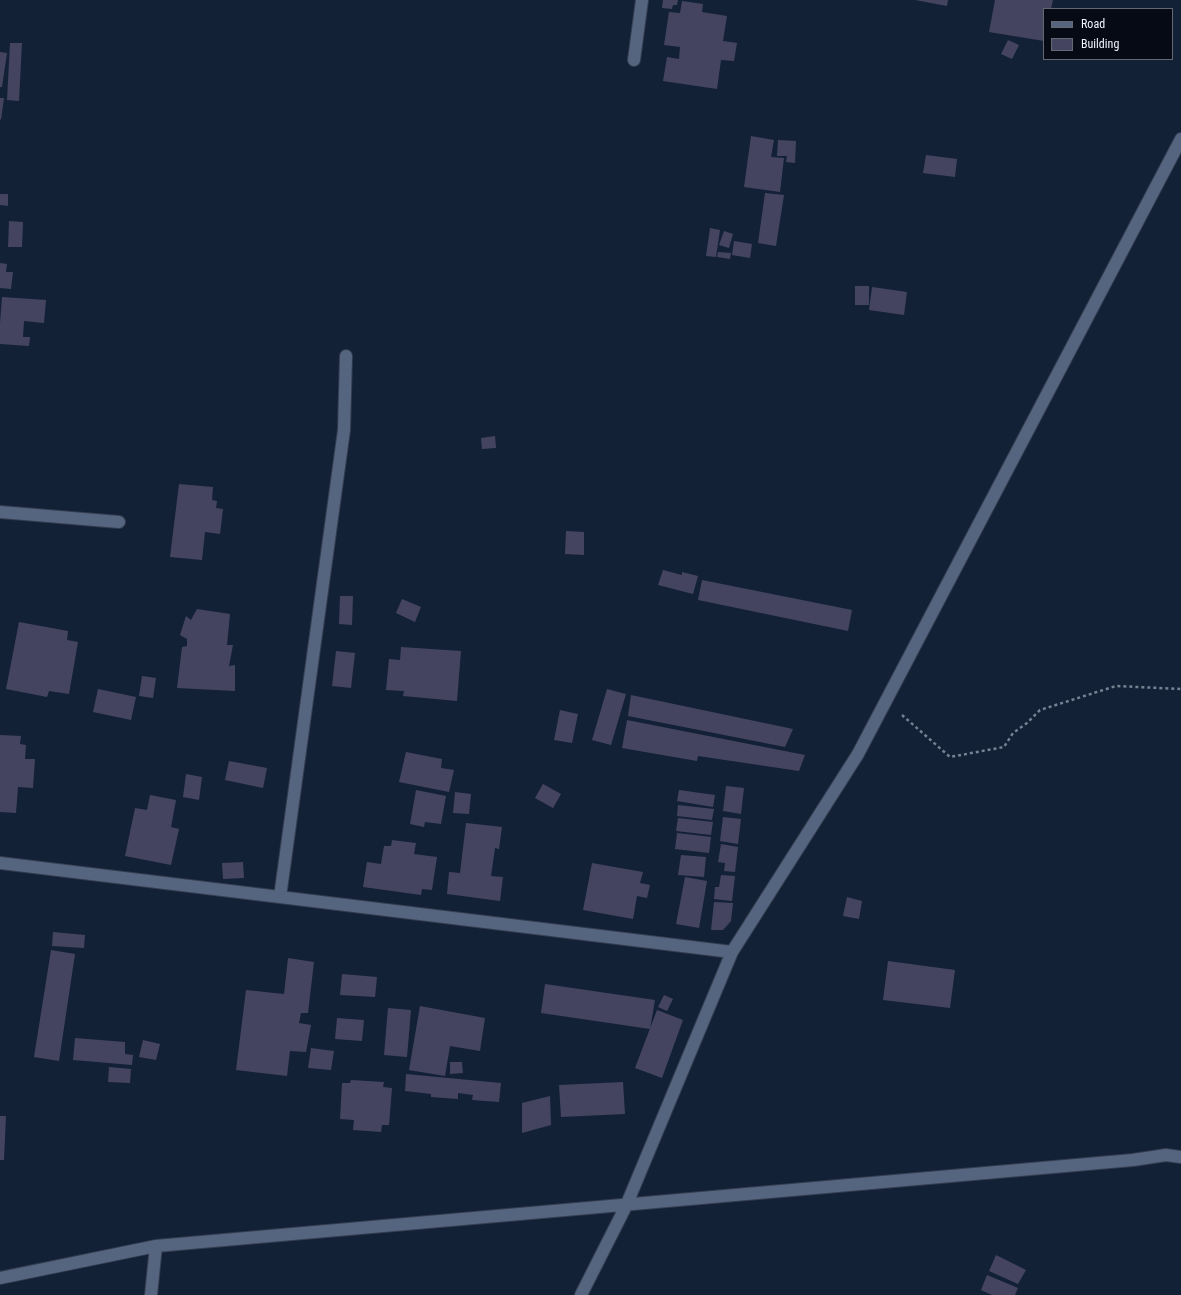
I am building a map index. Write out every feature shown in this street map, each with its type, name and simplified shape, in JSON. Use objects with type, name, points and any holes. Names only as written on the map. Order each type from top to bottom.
[{"type":"street","points":[[634,60],[642,0]]},
{"type":"street","points":[[581,1295],[626,1206],[732,952],[858,754],[1181,139]]},
{"type":"street","points":[[280,898],[344,430],[346,356]]},
{"type":"street","points":[[0,512],[119,522]]},
{"type":"street","points":[[0,864],[732,952]]},
{"type":"street","points":[[0,1278],[156,1246],[626,1206],[1133,1160],[1166,1155],[1181,1157]]},
{"type":"street","points":[[151,1295],[156,1246]]},
{"type":"path","points":[[900,714],[950,757],[1004,747],[1013,733],[1040,710],[1116,686],[1181,689]]},
{"type":"building","points":[[663,0],[678,0],[677,5],[673,5],[672,9],[662,8]]},
{"type":"building","points":[[915,0],[948,0],[947,6]]},
{"type":"building","points":[[995,0],[1053,0],[1051,8],[1043,8],[1043,41],[989,32]]},
{"type":"building","points":[[682,1],[703,4],[702,12],[727,16],[723,41],[737,43],[734,61],[721,60],[717,89],[663,81],[667,57],[679,59],[680,47],[664,45],[669,12],[680,13]]},
{"type":"building","points":[[1008,40],[1019,45],[1012,59],[1001,54]]},
{"type":"building","points":[[10,43],[22,43],[19,101],[7,100]]},
{"type":"building","points":[[0,52],[7,53],[2,87],[0,87]]},
{"type":"building","points":[[0,98],[4,98],[1,120],[0,119]]},
{"type":"building","points":[[751,136],[774,140],[771,157],[784,158],[780,192],[744,187]]},
{"type":"building","points":[[778,140],[796,141],[795,163],[786,162],[787,156],[777,156]]},
{"type":"building","points":[[926,155],[957,159],[955,177],[923,173]]},
{"type":"building","points":[[765,193],[784,195],[776,246],[758,243]]},
{"type":"building","points":[[0,194],[8,194],[8,206],[0,205]]},
{"type":"building","points":[[9,221],[23,222],[22,247],[8,247]]},
{"type":"building","points":[[710,228],[720,230],[716,257],[706,256]]},
{"type":"building","points":[[724,231],[733,234],[729,248],[719,245]]},
{"type":"building","points":[[734,241],[752,244],[750,258],[732,255]]},
{"type":"building","points":[[718,252],[731,253],[730,259],[717,257]]},
{"type":"building","points":[[0,263],[7,264],[6,272],[13,272],[11,289],[0,288]]},
{"type":"building","points":[[855,286],[869,286],[869,305],[855,305]]},
{"type":"building","points":[[872,287],[907,292],[904,315],[869,310]]},
{"type":"building","points":[[2,297],[46,300],[44,323],[24,321],[23,337],[30,337],[29,346],[0,344]]},
{"type":"building","points":[[495,436],[496,448],[482,449],[481,438]]},
{"type":"building","points":[[179,484],[213,487],[212,500],[217,501],[216,508],[223,509],[220,534],[205,532],[202,560],[170,557]]},
{"type":"building","points":[[566,531],[584,532],[584,555],[565,554]]},
{"type":"building","points":[[663,570],[682,575],[682,572],[698,576],[693,594],[658,585]]},
{"type":"building","points":[[702,580],[852,610],[848,631],[698,600]]},
{"type":"building","points":[[340,596],[353,596],[352,625],[339,624]]},
{"type":"building","points":[[402,599],[421,607],[415,622],[396,613]]},
{"type":"building","points":[[197,609],[230,614],[227,645],[233,645],[229,666],[235,665],[235,691],[177,688],[182,647],[187,646],[187,639],[180,635],[186,616],[191,620]]},
{"type":"building","points":[[19,622],[68,631],[67,640],[78,642],[69,694],[49,691],[47,697],[6,689]]},
{"type":"building","points":[[401,647],[461,651],[457,701],[403,696],[404,691],[386,690],[389,659],[400,660]]},
{"type":"building","points":[[336,651],[355,653],[351,688],[332,686]]},
{"type":"building","points":[[142,676],[156,678],[153,698],[139,696]]},
{"type":"building","points":[[98,689],[136,697],[131,720],[93,712]]},
{"type":"building","points":[[607,689],[626,694],[611,745],[592,740]]},
{"type":"building","points":[[631,695],[793,729],[785,747],[628,716]]},
{"type":"building","points":[[560,710],[578,714],[572,743],[554,740]]},
{"type":"building","points":[[627,720],[805,755],[799,771],[698,756],[697,761],[622,748]]},
{"type":"building","points":[[0,735],[21,736],[20,744],[26,745],[25,759],[35,759],[33,788],[18,787],[16,813],[0,812]]},
{"type":"building","points":[[406,752],[442,759],[441,768],[454,770],[449,792],[399,782]]},
{"type":"building","points":[[229,761],[267,768],[263,788],[225,780]]},
{"type":"building","points":[[186,774],[202,777],[199,800],[183,797]]},
{"type":"building","points":[[543,784],[561,794],[553,808],[535,798]]},
{"type":"building","points":[[726,786],[744,788],[741,814],[723,811]]},
{"type":"building","points":[[416,790],[446,796],[441,824],[425,822],[424,827],[410,824]]},
{"type":"building","points":[[679,790],[715,795],[713,807],[677,801]]},
{"type":"building","points":[[455,792],[471,794],[469,814],[453,813]]},
{"type":"building","points":[[150,795],[176,800],[171,827],[179,829],[171,865],[125,856],[135,808],[147,810]]},
{"type":"building","points":[[678,805],[714,809],[712,820],[677,816]]},
{"type":"building","points":[[723,817],[741,819],[738,844],[720,841]]},
{"type":"building","points":[[678,818],[713,822],[711,835],[676,831]]},
{"type":"building","points":[[466,823],[502,827],[499,849],[495,848],[491,876],[503,877],[500,901],[447,894],[449,872],[460,873]]},
{"type":"building","points":[[677,833],[711,837],[709,853],[675,849]]},
{"type":"building","points":[[392,840],[416,843],[414,854],[437,857],[432,890],[422,889],[421,895],[363,887],[367,862],[381,864],[384,846],[391,846]]},
{"type":"building","points":[[721,844],[738,847],[735,872],[724,871],[725,863],[718,862]]},
{"type":"building","points":[[681,855],[706,857],[704,877],[678,875]]},
{"type":"building","points":[[243,862],[244,878],[223,879],[222,863]]},
{"type":"building","points":[[592,863],[643,872],[640,883],[650,885],[647,898],[637,896],[633,919],[583,910]]},
{"type":"building","points":[[721,875],[735,876],[732,901],[714,899],[715,887],[719,887]]},
{"type":"building","points":[[685,877],[707,881],[699,928],[676,924]]},
{"type":"building","points":[[847,897],[862,901],[859,919],[843,916]]},
{"type":"building","points":[[714,902],[733,903],[731,921],[723,930],[711,930]]},
{"type":"building","points":[[53,932],[85,935],[84,948],[52,946]]},
{"type":"building","points":[[51,950],[75,954],[59,1061],[34,1057]]},
{"type":"building","points":[[288,958],[314,962],[308,1013],[301,1013],[299,1023],[311,1025],[306,1052],[290,1051],[287,1076],[236,1070],[246,990],[284,994]]},
{"type":"building","points":[[888,961],[955,970],[950,1008],[883,1000]]},
{"type":"building","points":[[342,974],[377,977],[375,997],[340,995]]},
{"type":"building","points":[[545,984],[655,1000],[650,1029],[541,1013]]},
{"type":"building","points":[[664,995],[673,999],[667,1011],[658,1007]]},
{"type":"building","points":[[420,1006],[485,1018],[480,1051],[450,1046],[445,1076],[409,1070]]},
{"type":"building","points":[[388,1008],[411,1010],[407,1057],[384,1055]]},
{"type":"building","points":[[657,1010],[683,1020],[662,1078],[635,1068]]},
{"type":"building","points":[[337,1018],[364,1020],[362,1041],[335,1039]]},
{"type":"building","points":[[75,1038],[125,1042],[125,1054],[133,1055],[132,1065],[73,1060]]},
{"type":"building","points":[[143,1040],[160,1044],[156,1060],[139,1057]]},
{"type":"building","points":[[311,1048],[334,1051],[331,1070],[308,1068]]},
{"type":"building","points":[[450,1062],[462,1062],[463,1073],[450,1074]]},
{"type":"building","points":[[109,1067],[131,1069],[130,1083],[108,1082]]},
{"type":"building","points":[[406,1074],[501,1083],[499,1102],[472,1100],[473,1095],[458,1093],[458,1099],[431,1097],[431,1094],[405,1091]]},
{"type":"building","points":[[351,1080],[384,1082],[383,1087],[392,1088],[389,1125],[382,1125],[381,1132],[353,1130],[354,1120],[340,1119],[342,1083],[350,1083]]},
{"type":"building","points":[[623,1082],[625,1114],[561,1117],[559,1085]]},
{"type":"building","points":[[550,1096],[551,1125],[522,1133],[522,1103]]},
{"type":"building","points":[[0,1116],[6,1116],[4,1160],[0,1160]]},
{"type":"building","points":[[996,1255],[1026,1270],[1018,1284],[989,1271]]},
{"type":"building","points":[[987,1275],[1018,1288],[1015,1295],[992,1295],[981,1290]]}]
